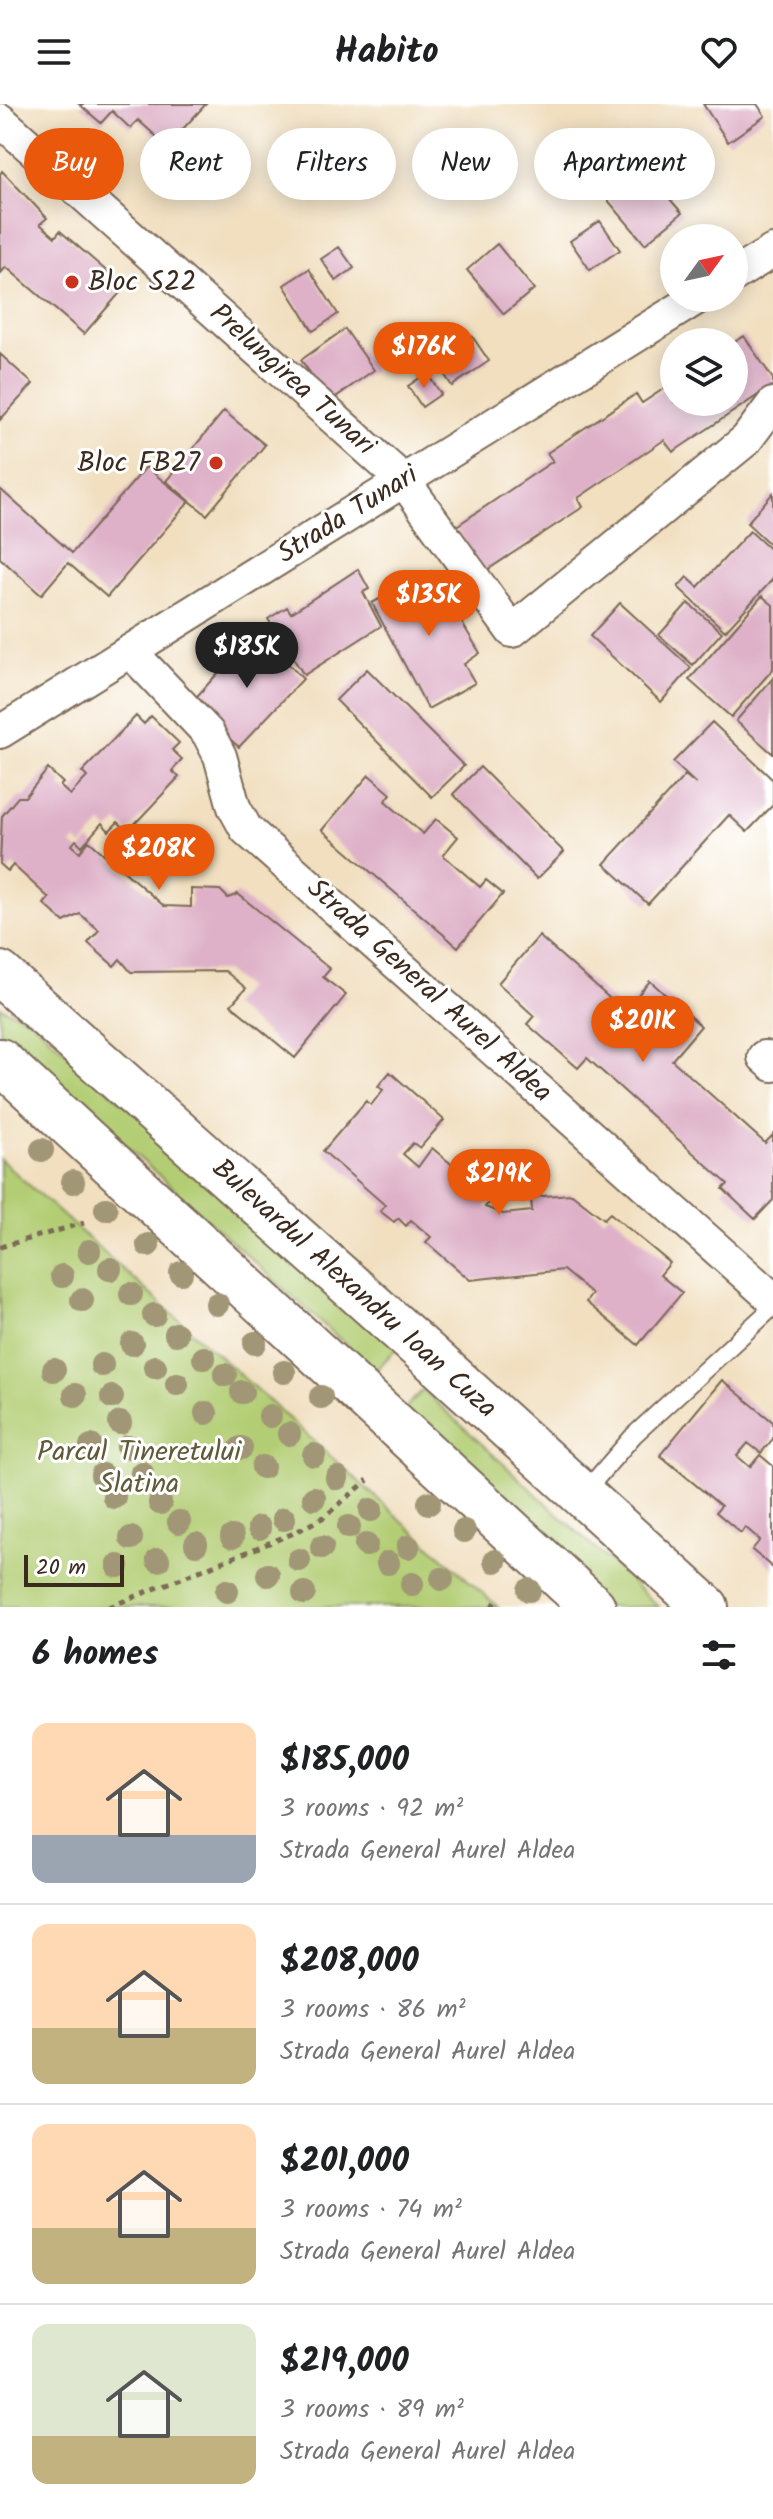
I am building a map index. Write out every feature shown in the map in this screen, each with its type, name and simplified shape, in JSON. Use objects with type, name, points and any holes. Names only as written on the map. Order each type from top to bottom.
[{"type":"main road","name":"Bulevardul Alexandru Ioan Cuza","points":[[0,974],[706,1607]]},
{"type":"main road","points":[[0,1061],[593,1607]]},
{"type":"street","name":"Prelungirea Tunari","points":[[0,120],[404,481],[512,631],[746,440],[773,404]]},
{"type":"street","points":[[748,266],[773,251]]},
{"type":"street","name":"Strada Tunari","points":[[0,732],[675,312]]},
{"type":"street","name":"Strada General Aurel Aldea","points":[[130,651],[208,733],[220,756],[234,807],[246,829],[773,1299]]},
{"type":"lane","points":[[583,1494],[634,1435],[773,1307]]},
{"type":"path","points":[[0,1247],[84,1223]]},
{"type":"path","points":[[109,1607],[294,1533],[324,1517],[368,1480]]},
{"type":"path","points":[[492,1607],[499,1598]]},
{"type":"green space","points":[[0,1007],[29,1019],[398,1347],[375,1371],[0,1032]]},
{"type":"green space","name":"Parcul Tineretului Slatina","points":[[0,1159],[498,1607],[0,1607]]},
{"type":"green space","points":[[423,1390],[659,1607],[606,1607],[398,1415]]},
{"type":"building","points":[[79,104],[206,104],[184,128],[147,128],[138,120],[130,128],[112,111],[101,123]]},
{"type":"building","points":[[703,104],[757,104],[765,116],[728,142]]},
{"type":"building","name":"Bloc S22","points":[[2,171],[24,194],[24,200],[30,200],[47,218],[40,224],[55,237],[60,231],[125,287],[84,334],[6,267],[0,274]]},
{"type":"building","points":[[608,200],[671,200],[682,213],[669,224],[660,224],[660,231],[645,244]]},
{"type":"building","points":[[600,221],[620,250],[590,270],[570,241]]},
{"type":"building","points":[[497,244],[534,289],[504,314],[467,270]]},
{"type":"building","points":[[339,247],[354,268],[336,281],[321,259]]},
{"type":"building","points":[[309,269],[338,314],[313,331],[284,285]]},
{"type":"building","points":[[345,329],[374,370],[330,401],[301,360]]},
{"type":"building","points":[[472,336],[489,361],[452,386],[435,360]]},
{"type":"building","points":[[748,342],[773,379],[773,385],[748,402]]},
{"type":"building","points":[[0,354],[33,384],[0,420]]},
{"type":"building","points":[[427,373],[441,394],[422,407],[408,386]]},
{"type":"building","points":[[660,391],[660,416],[727,416],[673,452],[664,440],[578,498],[583,507],[484,572],[455,527],[553,461],[547,453],[636,394],[642,403]]},
{"type":"building","name":"Bloc FB27","points":[[224,411],[265,445],[207,515],[166,481]]},
{"type":"building","points":[[146,467],[189,502],[107,597],[68,563],[41,595],[0,558],[0,489],[72,553]]},
{"type":"building","points":[[773,493],[773,547],[747,523]]},
{"type":"building","points":[[750,531],[773,552],[773,579],[725,631],[678,587],[687,577],[698,587]]},
{"type":"building","points":[[358,569],[369,589],[363,592],[381,626],[304,675],[268,619],[287,607],[291,613]]},
{"type":"building","points":[[431,571],[480,653],[464,664],[475,683],[428,709],[372,603]]},
{"type":"building","points":[[762,596],[773,605],[773,669],[731,717],[689,680]]},
{"type":"building","points":[[620,603],[691,668],[661,702],[590,636]]},
{"type":"building","points":[[688,603],[722,632],[693,665],[659,635]]},
{"type":"building","points":[[256,631],[303,679],[239,747],[190,704]]},
{"type":"building","points":[[367,669],[464,766],[432,797],[336,700]]},
{"type":"building","points":[[773,678],[773,754],[736,721]]},
{"type":"building","points":[[136,716],[144,724],[151,716],[179,743],[172,750],[182,759],[172,771],[179,777],[128,831],[118,822],[109,831],[102,823],[82,846],[76,840],[72,845],[80,852],[89,841],[164,906],[191,907],[191,889],[220,890],[228,898],[238,894],[330,969],[323,977],[346,995],[295,1058],[231,1005],[246,988],[225,971],[131,972],[120,959],[114,966],[88,943],[99,930],[80,914],[64,922],[44,904],[49,898],[13,865],[8,871],[0,864],[2,816],[18,797],[25,797],[48,769],[63,783],[60,786],[70,795],[87,777],[82,772]]},
{"type":"building","points":[[712,722],[773,780],[773,805],[747,832],[729,815],[648,904],[604,864],[685,775],[696,784],[673,762]]},
{"type":"building","points":[[480,767],[564,852],[537,879],[453,794]]},
{"type":"building","points":[[369,775],[391,794],[385,801],[423,834],[436,819],[458,837],[443,855],[480,887],[486,880],[503,894],[458,947],[322,830]]},
{"type":"building","points":[[539,936],[624,1011],[650,981],[701,1026],[672,1060],[765,1143],[773,1135],[773,1200],[755,1219],[723,1189],[728,1184],[587,1058],[578,1068],[527,1024],[534,1016],[498,983]]},
{"type":"building","points":[[390,1072],[444,1120],[420,1148],[413,1143],[403,1154],[418,1167],[432,1148],[492,1198],[485,1207],[503,1214],[532,1211],[531,1197],[572,1194],[604,1219],[610,1213],[670,1263],[660,1275],[682,1293],[638,1345],[586,1302],[592,1294],[563,1270],[470,1280],[426,1242],[431,1237],[411,1220],[406,1226],[398,1218],[394,1222],[380,1211],[385,1205],[323,1151],[366,1101],[371,1105],[383,1090],[378,1086]]},
{"type":"building","points":[[722,1380],[773,1422],[773,1439],[761,1453],[748,1443],[737,1456],[750,1467],[760,1455],[773,1466],[773,1568],[752,1550],[760,1540],[745,1527],[741,1533],[716,1512],[721,1506],[660,1455]]},
{"type":"place","name":"Bloc S22","points":[[72,282]]},
{"type":"place","name":"Bloc FB27","points":[[216,463]]}]
